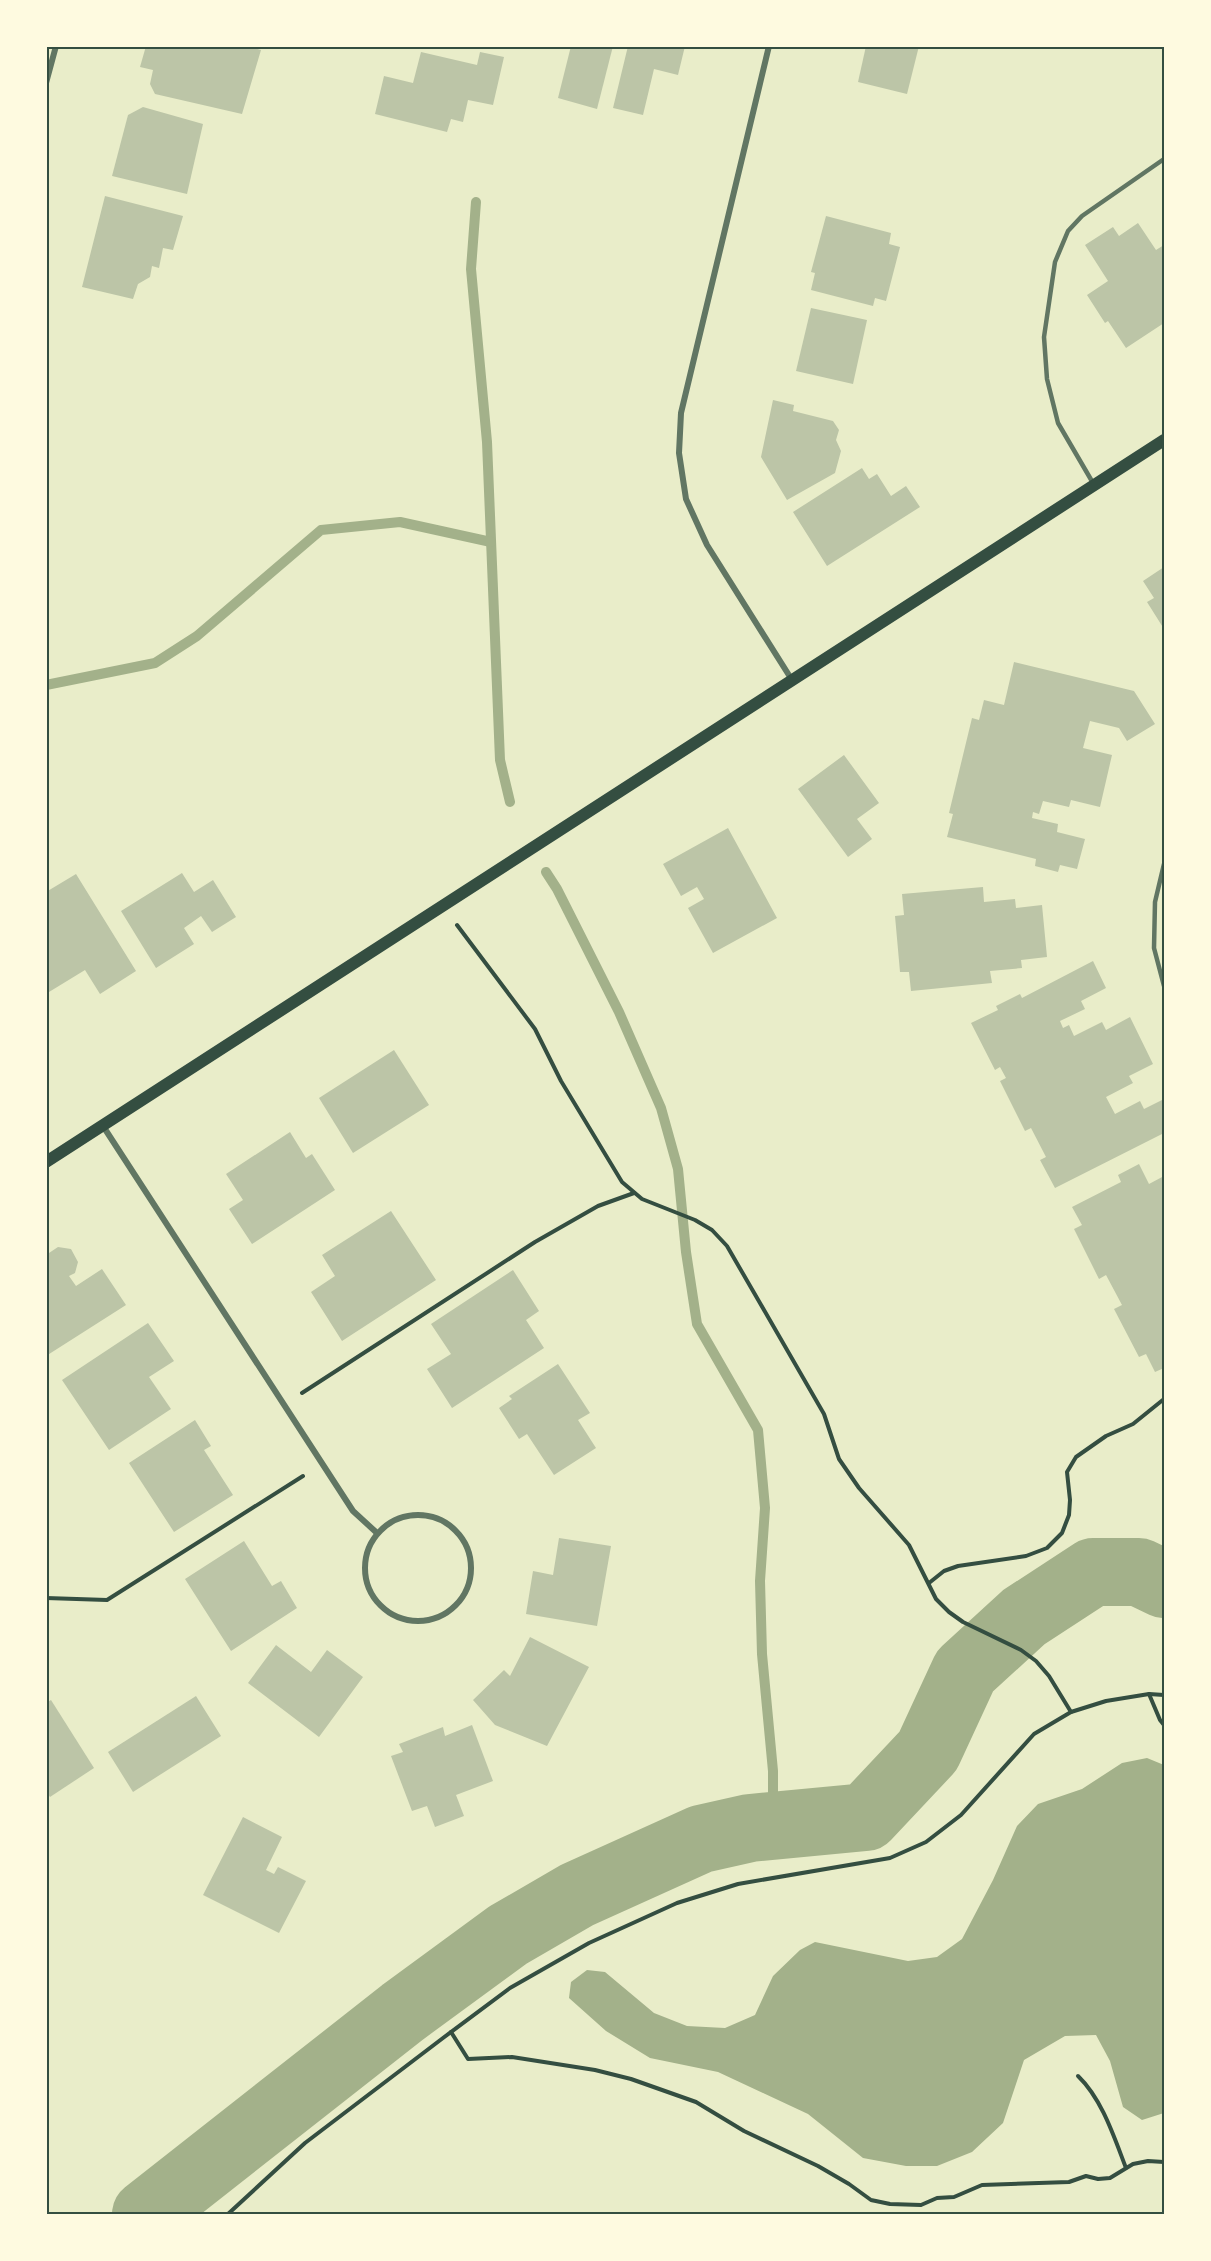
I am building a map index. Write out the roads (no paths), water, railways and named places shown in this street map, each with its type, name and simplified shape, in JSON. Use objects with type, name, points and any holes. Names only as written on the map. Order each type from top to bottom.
[{"type":"main road","points":[[46,1162],[1164,440]]},
{"type":"street","points":[[46,83],[56,46]]},
{"type":"street","points":[[769,46],[681,412],[679,453],[686,499],[706,545],[792,681]]},
{"type":"street","points":[[103,1126],[353,1511],[376,1533]]},
{"type":"street","points":[[416,1514],[438,1518],[457,1530],[468,1549],[471,1572],[465,1593],[451,1611],[430,1620],[408,1621],[387,1612],[372,1596],[364,1575],[366,1552],[376,1533],[394,1519],[416,1514]]},
{"type":"lane","points":[[1095,486],[1058,423],[1047,378],[1044,337],[1055,262],[1068,231],[1082,216],[1164,159]]},
{"type":"lane","points":[[1164,864],[1155,902],[1154,948],[1164,986]]},
{"type":"waterway","points":[[476,202],[471,269],[487,442],[500,760],[510,802]]},
{"type":"waterway","points":[[46,685],[155,663],[197,636],[321,530],[400,522],[491,542]]},
{"type":"waterway","points":[[546,872],[557,889],[619,1012],[661,1108],[678,1169],[686,1252],[697,1324],[758,1430],[765,1508],[760,1581],[762,1654],[773,1771],[773,1827]]},
{"type":"waterway","points":[[146,2214],[403,2012],[508,1935],[577,1895],[701,1839],[750,1828],[866,1817],[928,1751],[965,1671],[1024,1617],[1093,1572],[1139,1572],[1164,1584]]}]
